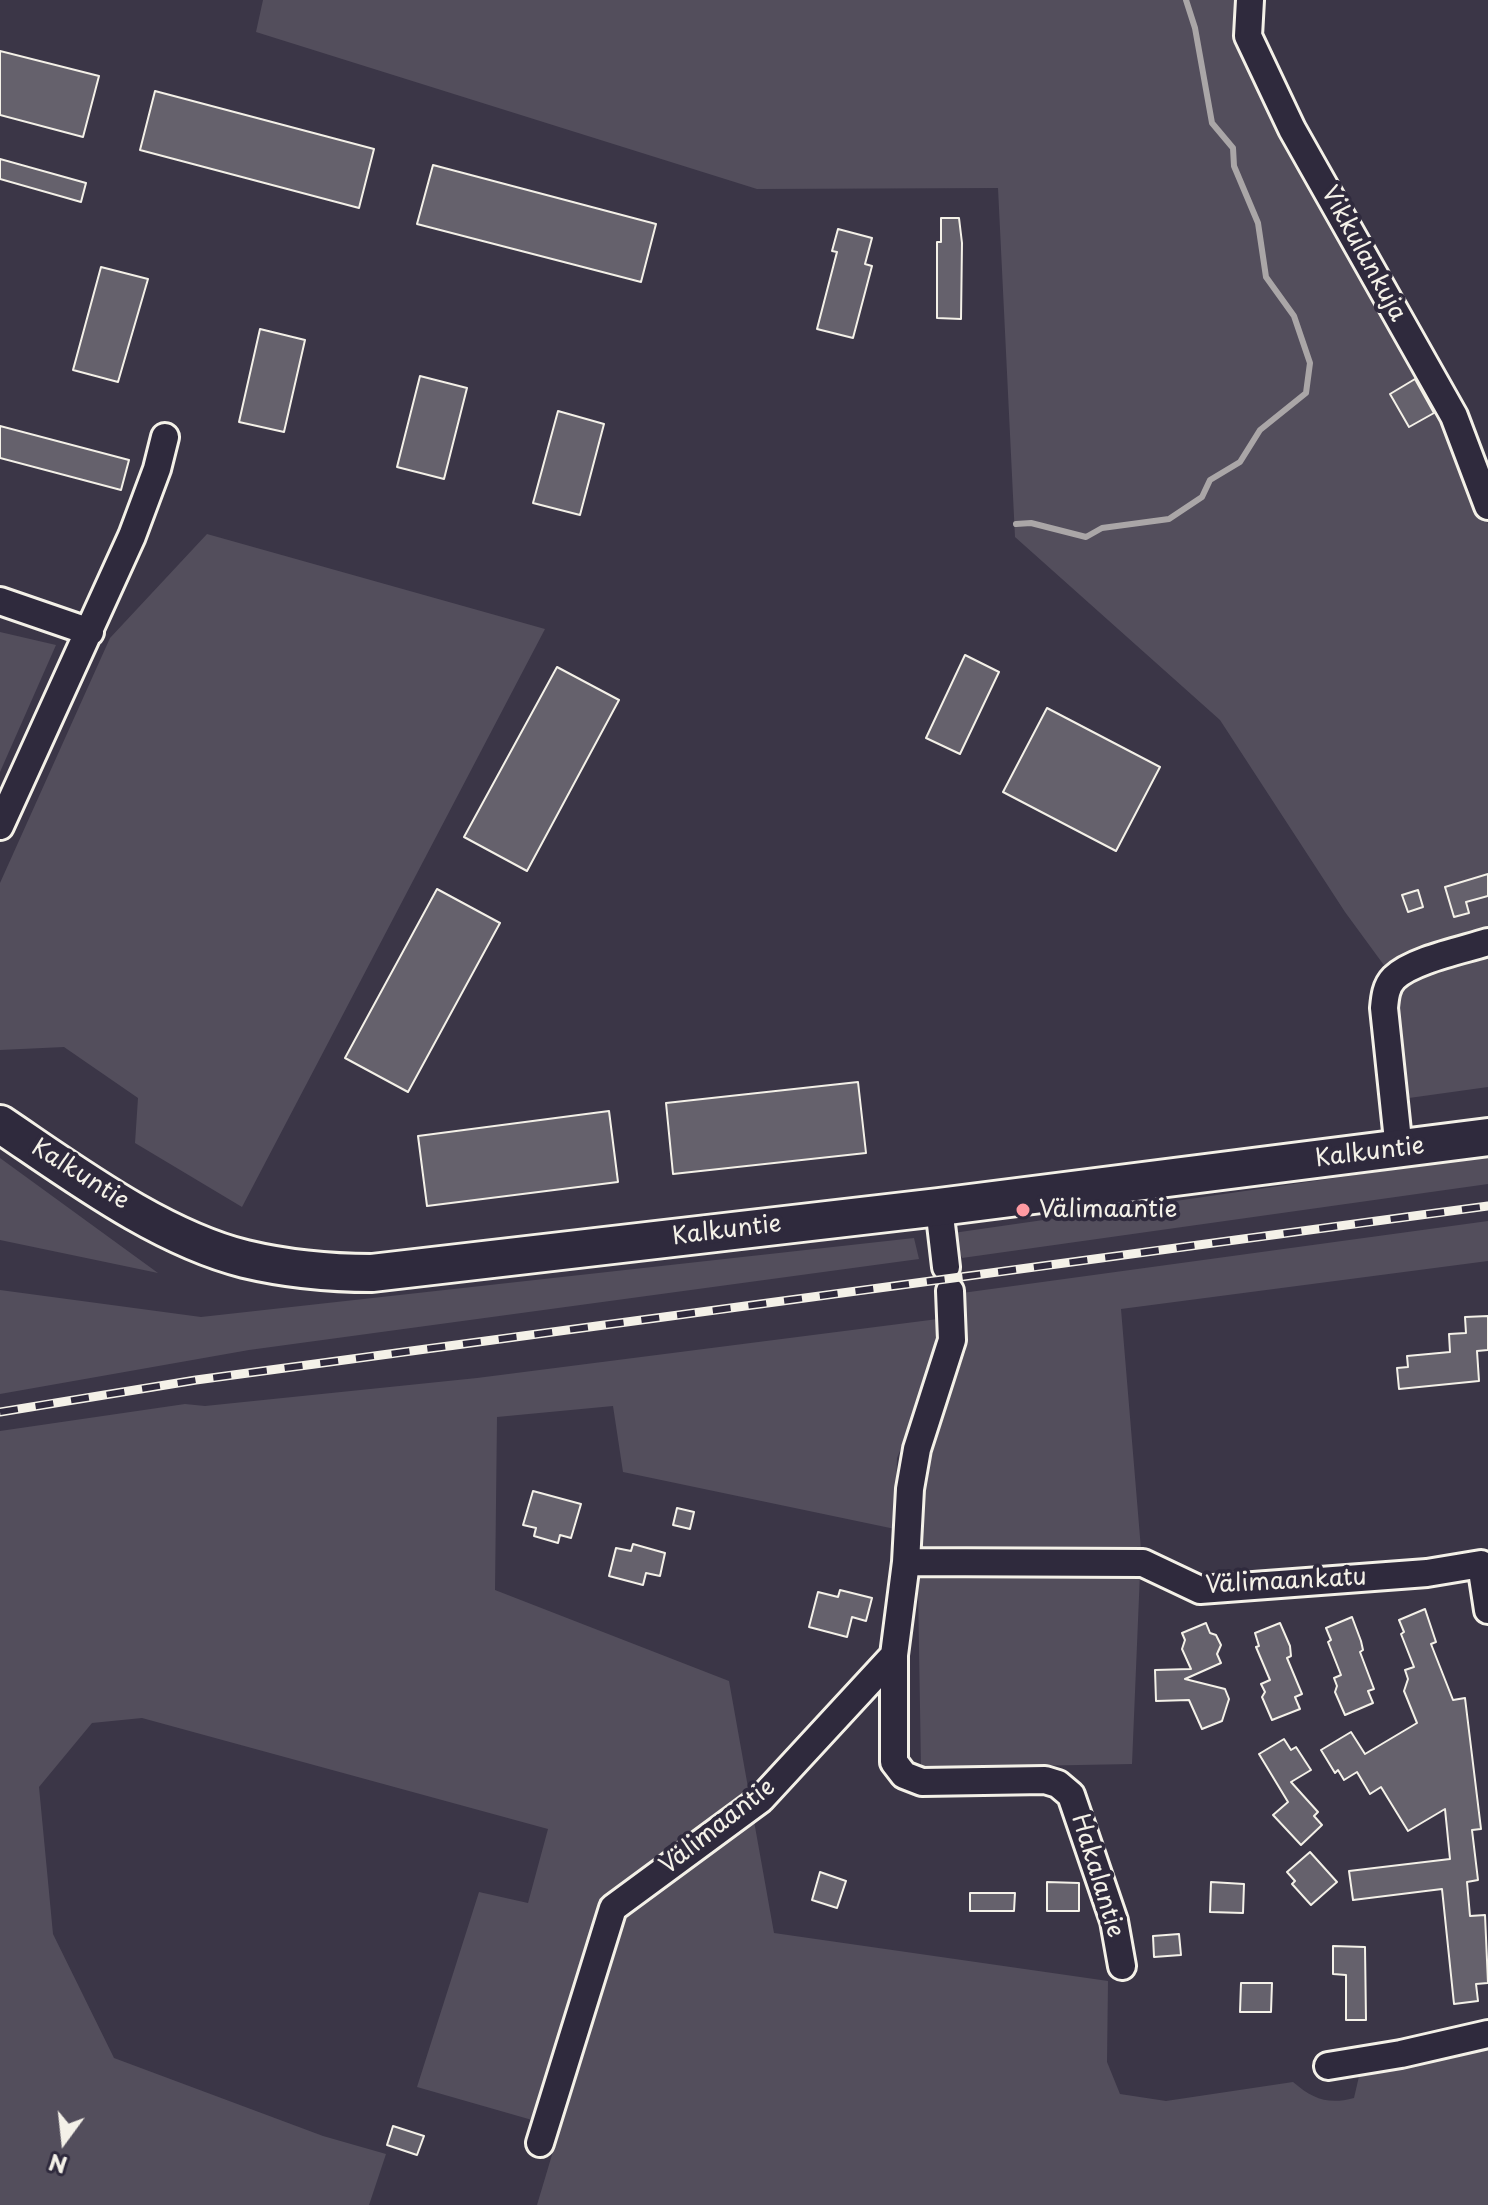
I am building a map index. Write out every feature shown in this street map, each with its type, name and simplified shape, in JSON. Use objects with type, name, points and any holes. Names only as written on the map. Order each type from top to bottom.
[{"type":"street","name":"Vikkulankuja","points":[[1250,0],[1248,36],[1292,129],[1454,416],[1488,506]]},
{"type":"street","points":[[0,826],[138,522],[165,437]]},
{"type":"street","points":[[0,601],[90,632]]},
{"type":"street","points":[[1399,1150],[1384,1008],[1387,990],[1395,977],[1412,967],[1488,942]]},
{"type":"street","name":"Kalkuntie","points":[[0,1124],[90,1184],[178,1235],[245,1259],[333,1273],[372,1273],[939,1207],[1488,1137]]},
{"type":"street","points":[[894,1655],[906,1562],[910,1489],[917,1449],[952,1340],[939,1207]]},
{"type":"street","name":"Välimaankatu","points":[[906,1562],[1143,1563],[1200,1590],[1427,1573],[1484,1564],[1488,1610]]},
{"type":"street","name":"Hakalantie","points":[[894,1655],[894,1762],[904,1775],[922,1782],[1045,1780],[1058,1784],[1071,1795],[1114,1921],[1122,1966]]},
{"type":"street","name":"Välimaantie","points":[[540,2143],[613,1908],[761,1799],[894,1655]]},
{"type":"street","points":[[1328,2066],[1401,2054],[1488,2034]]},
{"type":"shaded area","points":[[263,0],[1255,0],[1248,36],[1447,420],[1488,524],[1488,1087],[1409,1098],[1393,1001],[1397,983],[1345,912],[1220,720],[1015,537],[998,188],[757,189],[256,32]]},
{"type":"shaded area","points":[[207,534],[545,629],[242,1207],[135,1143],[138,1098],[64,1047],[0,1050],[0,883],[110,638]]},
{"type":"shaded area","points":[[0,632],[56,645],[0,772]]},
{"type":"shaded area","points":[[1488,1156],[1488,1184],[962,1258],[953,1233]]},
{"type":"shaded area","points":[[0,1158],[158,1273],[0,1240]]},
{"type":"shaded area","points":[[1488,1221],[1488,1261],[1121,1309],[1141,1549],[1132,1764],[921,1768],[918,1586],[925,1462],[966,1350],[962,1293]]},
{"type":"shaded area","points":[[914,1238],[919,1259],[249,1350],[0,1394],[0,1290],[201,1317]]},
{"type":"shaded area","points":[[938,1319],[931,1375],[897,1458],[895,1529],[623,1472],[613,1406],[497,1417],[495,1590],[729,1681],[774,1933],[1108,1981],[1107,2062],[1120,2094],[1166,2101],[1293,2082],[1321,2099],[1345,2100],[1354,2098],[1360,2072],[1488,2043],[1488,2205],[537,2205],[560,2128],[417,2087],[479,1892],[528,1903],[548,1829],[142,1718],[92,1723],[39,1787],[53,1934],[114,2058],[323,2136],[386,2154],[369,2205],[0,2205],[0,1431],[185,1404],[205,1406],[477,1378]]},
{"type":"building","points":[[0,51],[99,76],[83,137],[0,115]]},
{"type":"building","points":[[155,91],[374,149],[359,208],[140,150]]},
{"type":"building","points":[[0,159],[86,183],[81,202],[0,179]]},
{"type":"building","points":[[433,165],[656,224],[641,282],[417,224]]},
{"type":"building","points":[[941,218],[959,218],[962,243],[961,319],[937,318],[937,242],[941,242]]},
{"type":"building","points":[[838,229],[872,238],[865,264],[872,266],[853,338],[817,329],[837,252],[832,251]]},
{"type":"building","points":[[101,267],[148,279],[118,382],[73,370]]},
{"type":"building","points":[[260,329],[305,340],[284,432],[239,422]]},
{"type":"building","points":[[420,376],[467,388],[444,479],[397,467]]},
{"type":"building","points":[[1415,379],[1434,413],[1409,427],[1390,394]]},
{"type":"building","points":[[558,411],[604,424],[580,515],[533,503]]},
{"type":"building","points":[[0,426],[129,460],[121,490],[0,458]]},
{"type":"building","points":[[965,655],[999,672],[960,754],[926,738]]},
{"type":"building","points":[[557,667],[619,700],[527,871],[464,837]]},
{"type":"building","points":[[1047,708],[1160,767],[1116,851],[1003,792]]},
{"type":"building","points":[[1488,874],[1488,896],[1466,902],[1469,913],[1454,917],[1445,887]]},
{"type":"building","points":[[437,889],[500,923],[408,1092],[345,1058]]},
{"type":"building","points":[[1418,890],[1423,907],[1408,912],[1402,895]]},
{"type":"building","points":[[858,1082],[866,1153],[673,1174],[666,1103]]},
{"type":"building","points":[[609,1111],[618,1182],[427,1206],[418,1136]]},
{"type":"building","points":[[1488,1316],[1488,1350],[1477,1351],[1479,1381],[1399,1389],[1397,1368],[1408,1367],[1407,1356],[1450,1352],[1449,1334],[1466,1333],[1465,1317]]},
{"type":"building","points":[[533,1491],[581,1504],[571,1538],[560,1535],[558,1543],[534,1536],[536,1528],[523,1525]]},
{"type":"building","points":[[677,1508],[694,1512],[690,1529],[673,1525]]},
{"type":"building","points":[[633,1544],[665,1553],[660,1576],[646,1573],[643,1585],[609,1576],[616,1548],[631,1551]]},
{"type":"building","points":[[840,1590],[872,1598],[866,1621],[852,1617],[847,1637],[809,1627],[818,1592],[838,1597]]},
{"type":"building","points":[[1425,1609],[1436,1642],[1431,1644],[1453,1700],[1465,1698],[1481,1829],[1472,1830],[1478,1880],[1467,1882],[1470,1916],[1485,1915],[1488,1983],[1476,1984],[1478,2001],[1454,2004],[1442,1889],[1353,1900],[1349,1871],[1450,1859],[1445,1809],[1408,1831],[1381,1787],[1370,1794],[1357,1772],[1344,1780],[1338,1770],[1335,1773],[1321,1750],[1351,1732],[1365,1754],[1417,1723],[1404,1691],[1408,1679],[1405,1670],[1414,1667],[1399,1620]]},
{"type":"building","points":[[1352,1617],[1361,1641],[1363,1650],[1360,1652],[1374,1689],[1368,1691],[1373,1703],[1345,1715],[1335,1692],[1337,1686],[1334,1678],[1341,1675],[1326,1628]]},
{"type":"building","points":[[1206,1623],[1221,1645],[1217,1654],[1221,1663],[1185,1679],[1225,1689],[1229,1699],[1222,1721],[1202,1729],[1189,1700],[1156,1701],[1155,1670],[1191,1669],[1182,1649],[1185,1640],[1182,1633]]},
{"type":"building","points":[[1280,1623],[1290,1646],[1291,1656],[1287,1658],[1302,1694],[1295,1697],[1300,1709],[1272,1720],[1262,1697],[1265,1692],[1261,1684],[1270,1680],[1256,1647],[1259,1646],[1255,1633]]},
{"type":"building","points":[[1284,1739],[1291,1750],[1296,1747],[1311,1770],[1291,1782],[1318,1812],[1314,1816],[1322,1825],[1301,1845],[1273,1815],[1288,1802],[1259,1754]]},
{"type":"building","points":[[1310,1852],[1337,1882],[1311,1905],[1292,1884],[1295,1881],[1287,1872]]},
{"type":"building","points":[[820,1872],[846,1881],[837,1908],[812,1900]]},
{"type":"building","points":[[1047,1882],[1079,1883],[1079,1911],[1047,1911]]},
{"type":"building","points":[[1211,1882],[1244,1884],[1243,1913],[1210,1912]]},
{"type":"building","points":[[970,1893],[1015,1893],[1014,1911],[970,1911]]},
{"type":"building","points":[[1179,1934],[1181,1955],[1154,1957],[1153,1936]]},
{"type":"building","points":[[1333,1946],[1365,1947],[1366,2020],[1346,2020],[1346,1975],[1333,1974]]},
{"type":"building","points":[[1241,1983],[1272,1983],[1271,2012],[1240,2012]]},
{"type":"building","points":[[393,2126],[424,2136],[417,2155],[387,2145]]},
{"type":"waterway","points":[[1016,524],[1031,523],[1086,537],[1102,528],[1169,519],[1202,497],[1210,480],[1240,462],[1260,430],[1306,393],[1310,363],[1294,316],[1266,277],[1258,223],[1234,166],[1233,148],[1212,123],[1195,28],[1186,0]]},
{"type":"railway","points":[[0,1412],[196,1380],[1488,1206]]},
{"type":"place","name":"Välimaantie","points":[[1023,1210]]}]
